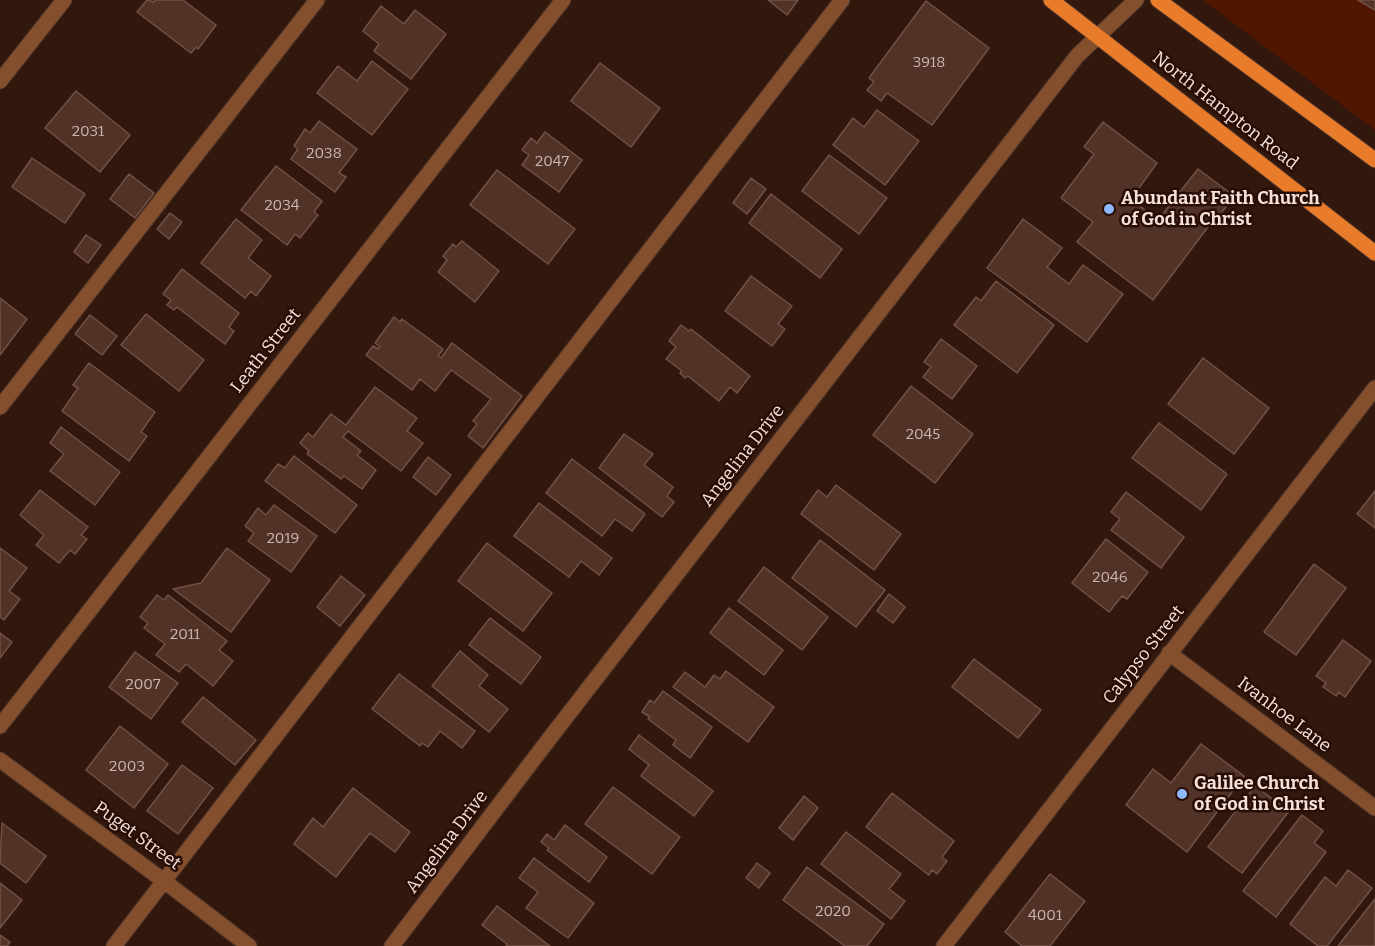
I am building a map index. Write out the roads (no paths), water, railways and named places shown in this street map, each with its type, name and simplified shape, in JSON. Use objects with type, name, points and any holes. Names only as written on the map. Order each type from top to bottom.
[{"type":"main road","name":"North Hampton Road","points":[[1051,0],[1375,253]]},
{"type":"main road","points":[[1158,0],[1375,160]]},
{"type":"street","points":[[0,81],[64,0]]},
{"type":"street","points":[[0,407],[317,0]]},
{"type":"street","name":"Leath Street","points":[[0,726],[562,0]]},
{"type":"street","points":[[114,946],[842,0]]},
{"type":"street","name":"Angelina Drive","points":[[392,946],[1077,56],[1136,0]]},
{"type":"street","name":"Calypso Street","points":[[944,946],[1375,388]]},
{"type":"street","name":"Ivanhoe Lane","points":[[1169,653],[1375,808]]},
{"type":"street","name":"Puget Street","points":[[0,760],[249,946]]},
{"type":"place","name":"Abundant Faith Church of God in Christ","points":[[1109,209]]},
{"type":"place","name":"Galilee Church of God in Christ","points":[[1182,794]]}]
